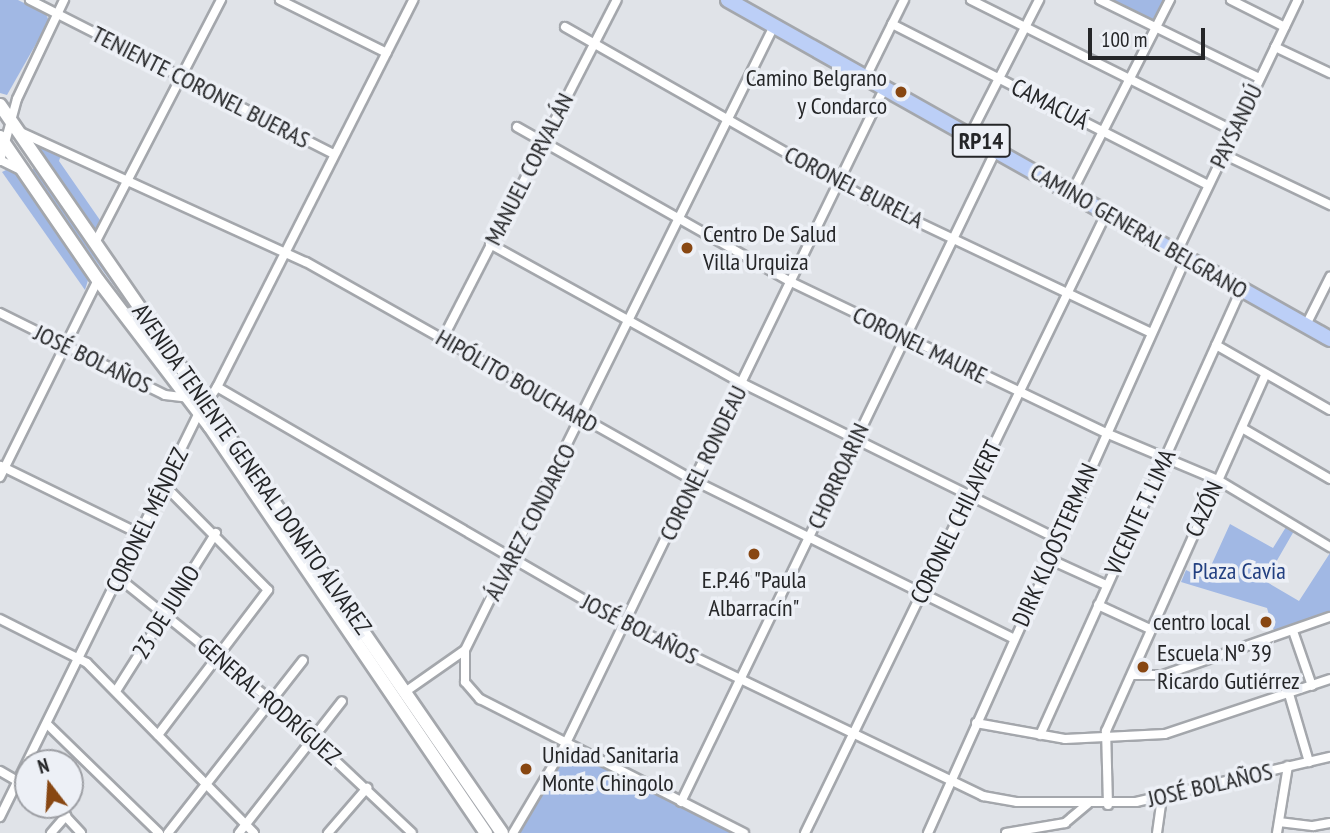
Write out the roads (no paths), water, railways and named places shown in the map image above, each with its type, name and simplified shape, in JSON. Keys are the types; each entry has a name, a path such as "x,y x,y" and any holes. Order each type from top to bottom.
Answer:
{"main road":[{"name":"CAMINO GENERAL BELGRANO","path":"728,0 1330,339"},
{"name":"AVENIDA TENIENTE GENERAL DONATO ÁLVAREZ","path":"0,105 207,399 405,692 494,832"},
{"name":"AVENIDA TENIENTE GENERAL DONATO ÁLVAREZ","path":"2,140 98,280 199,413 494,832"}],"street":[{"name":"TENIENTE CORONEL BUERAS","path":"30,0 334,154"},
{"path":"23,171 0,161 2,140 14,125 64,0"},
{"path":"95,243 131,179 221,0"},
{"path":"280,0 387,53"},
{"name":"CORONEL MÉNDEZ","path":"34,749 199,413 218,387 413,0"},
{"name":"MANUEL CORVALÁN","path":"443,340 617,0"},
{"path":"866,77 904,0"},
{"path":"971,0 1234,131"},
{"path":"970,135 1039,0"},
{"path":"1100,0 1259,79"},
{"path":"1072,192 1170,0"},
{"path":"1231,0 1285,27"},
{"name":"PAYSANDÚ","path":"1181,255 1208,184 1298,0"},
{"name":"CAMACUÁ","path":"892,24 1208,184"},
{"name":"ÁLVAREZ CONDARCO","path":"405,692 465,650 632,321 774,26"},
{"name":"CORONEL BURELA","path":"565,27 840,183 1150,333"},
{"path":"1275,47 1330,72"},
{"name":"CORONEL RONDEAU","path":"513,833 565,745 885,87"},
{"name":"HIPÓLITO BOUCHARD","path":"14,125 286,252 695,481 1013,638"},
{"name":"CORONEL MAURE","path":"517,127 791,282 1105,433 1217,480 1330,547"},
{"name":"CHORROARIN","path":"681,802 738,679 996,150"},
{"path":"1223,155 1330,205"},
{"name":"CORONEL CHILAVERT","path":"805,833 1107,212"},
{"path":"490,244 742,383 1058,539"},
{"name":"DIRK KLOOSTERMAN","path":"928,833 1150,333 1181,255"},
{"path":"1306,325 1330,277"},
{"path":"0,477 2,466 98,280"},
{"name":"VICENTE T. LIMA","path":"1040,735 1241,289"},
{"name":"JOSÉ BOLAÑOS","path":"0,313 165,395 188,398"},
{"path":"1216,345 1330,410"},
{"name":"CAZÓN","path":"1108,805 1104,737 1266,374"},
{"name":"JOSÉ BOLAÑOS","path":"218,387 624,623 950,782 1003,801 1108,805 1162,799 1330,757"},
{"path":"1241,428 1330,479"},
{"path":"2,466 140,534"},
{"path":"158,735 268,592 216,533 165,486"},
{"name":"23 DE JUNIO","path":"116,691 216,533"},
{"path":"1049,559 1106,585"},
{"name":"GENERAL RODRÍGUEZ","path":"119,578 220,655 313,737 409,832"},
{"path":"1098,605 1150,629"},
{"path":"1132,675 1163,674 1330,617"},
{"path":"0,619 79,659 116,691 158,735 206,786 242,830 254,833"},
{"path":"1293,631 1312,686"},
{"path":"465,650 463,672 471,691 565,745 744,833"},
{"path":"168,833 303,660"},
{"path":"976,723 1040,735 1104,737 1182,731 1330,679"},
{"path":"1289,694 1309,762"},
{"path":"242,830 342,701"},
{"path":"47,724 159,833"},
{"path":"1278,833 1288,766"},
{"path":"328,833 367,788"},
{"name":"CORONEL MÉNDEZ","path":"0,817 14,790"},
{"path":"1157,833 1162,799"},
{"path":"1006,833 1065,822 1088,804"},
{"path":"51,833 63,819"},
{"path":"69,819 81,833"},
{"path":"1279,822 1313,826 1330,823"}],"place":[{"name":"Camino Belgrano y Condarco","path":"901,92"},
{"name":"Centro De Salud Villa Urquiza","path":"687,248"},
{"name":"E.P.46 \"Paula Albarracín\"","path":"754,554"},
{"name":"centro local","path":"1266,622"},
{"name":"Escuela Nº 39 Ricardo Gutiérrez","path":"1143,667"},
{"name":"Unidad Sanitaria Monte Chingolo","path":"526,769"}],"park label":[{"name":"Plaza Cavia","path":"1239,571"}]}
